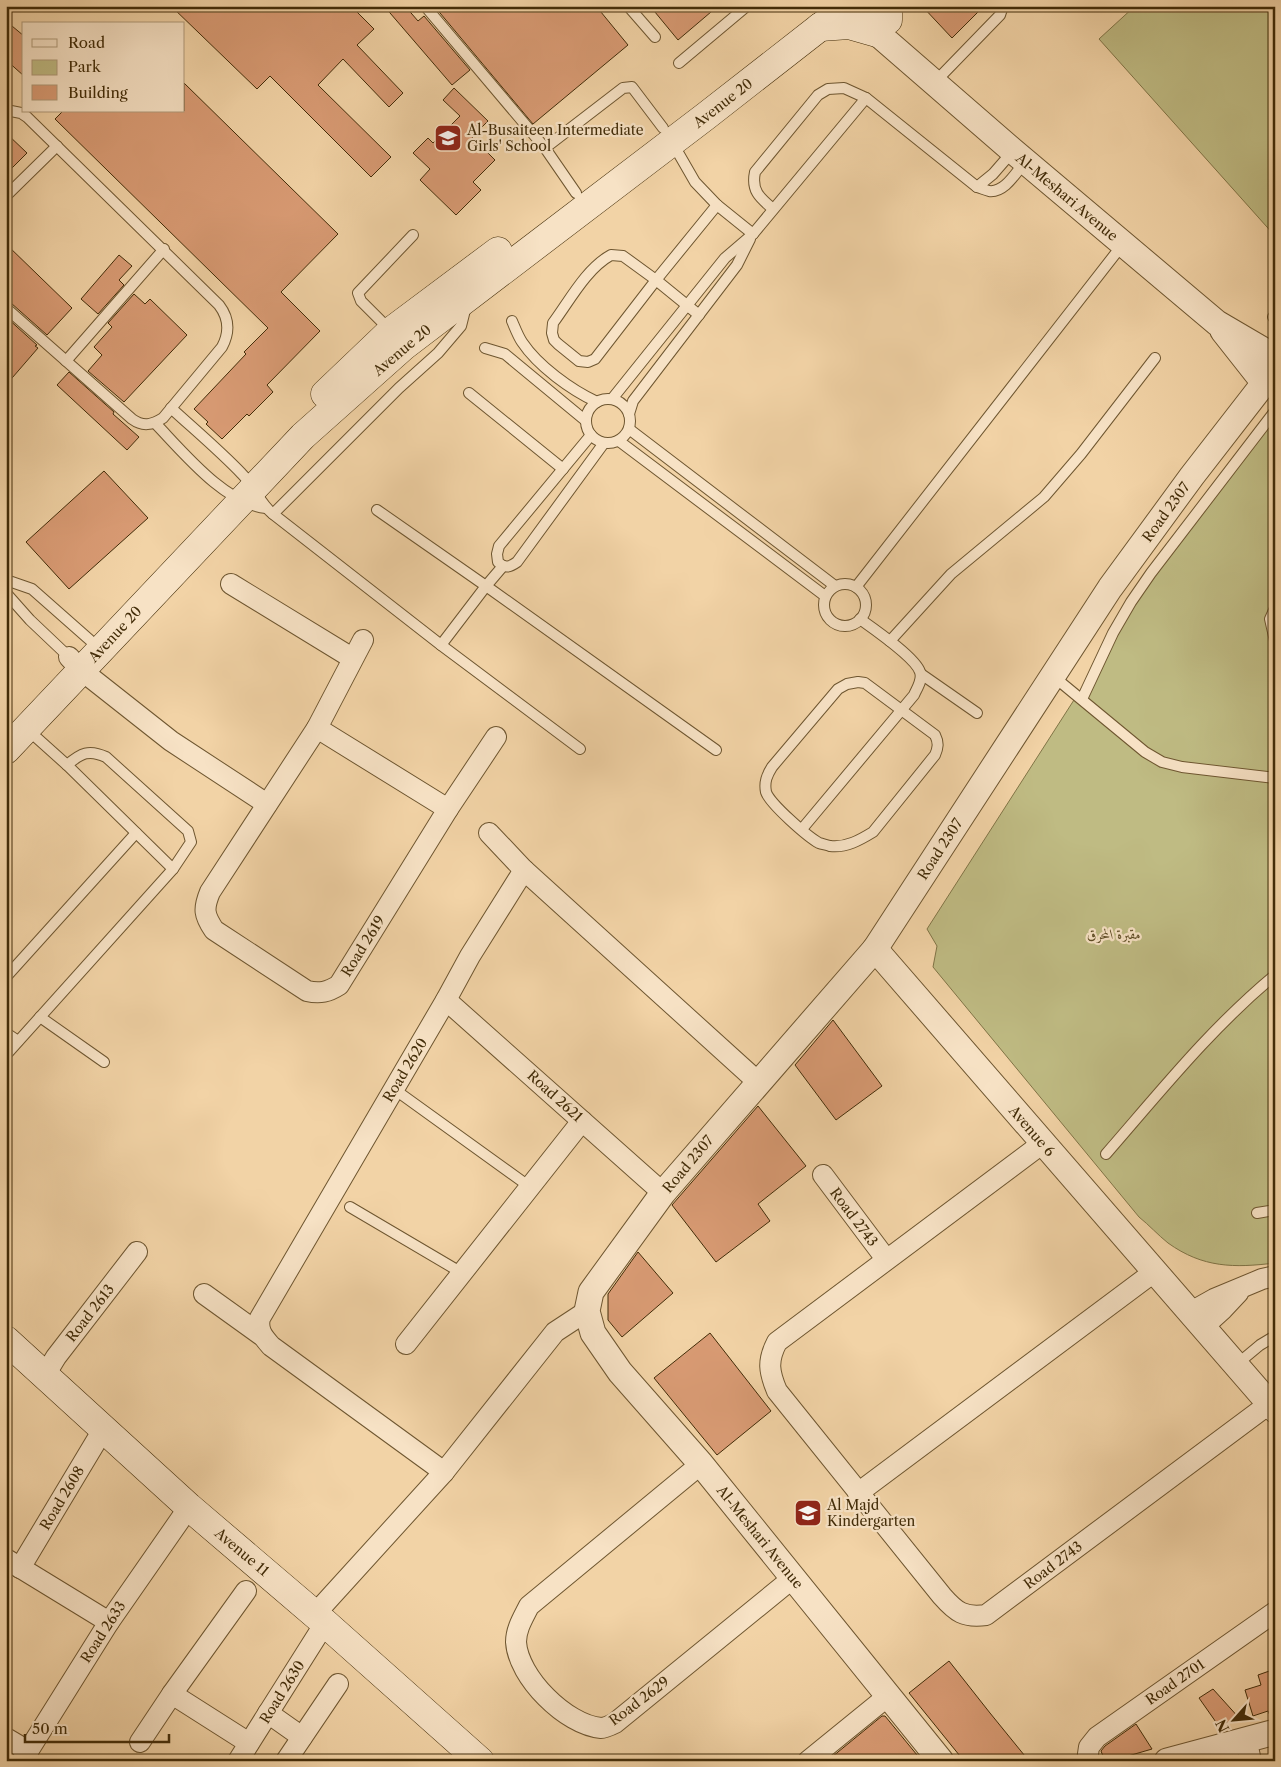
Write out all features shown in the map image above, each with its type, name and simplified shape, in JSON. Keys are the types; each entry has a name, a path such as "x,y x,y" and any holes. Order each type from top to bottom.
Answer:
{"main road":[{"name":"Avenue 20","path":"6,750 15,722 250,497 303,436 404,346 468,298 667,135 818,16 849,6"},
{"path":"818,16 849,25 882,16"},
{"name":"Avenue 20","path":"250,497 345,373 390,331 576,193 667,135"},
{"name":"Avenue 11","path":"6,1340 189,1507 320,1619 478,1760"}],"street":[{"name":"Al-Meshari Avenue","path":"856,6 882,16 899,34 927,75 1019,157 1124,243 1217,323 1269,376"},
{"name":"Al-Meshari Avenue","path":"1217,323 1275,357"},
{"name":"Road 2307","path":"587,1311 591,1292 600,1278 663,1193 875,948 1110,588 1192,476 1269,376"},
{"path":"231,584 352,658"},
{"name":"Road 2619","path":"363,640 316,728 210,892 205,904 206,918 214,930 307,991 318,993 330,991 339,985 448,809 496,737"},
{"path":"84,654 171,741 267,804"},
{"path":"316,728 448,809"},
{"path":"489,833 524,870 758,1082"},
{"name":"Road 2620","path":"262,1335 258,1324 260,1318 286,1271 470,956 524,870"},
{"name":"Avenue 6","path":"875,948 1272,1407"},
{"name":"Road 2621","path":"446,1000 663,1193"},
{"path":"406,1344 582,1121"},
{"name":"Road 2743","path":"1042,1143 776,1342 770,1354 770,1367 777,1392 952,1608 963,1614 975,1617 986,1615 1272,1407"},
{"name":"Road 2743","path":"823,1174 886,1259"},
{"name":"Road 2613","path":"45,1375 56,1357 136,1252"},
{"path":"858,1492 1154,1272"},
{"path":"1196,1320 1214,1299 1262,1279 1275,1276"},
{"path":"204,1294 262,1335 271,1346 444,1472"},
{"name":"Al-Meshari Avenue","path":"587,1311 593,1333 620,1372 701,1464 941,1761"},
{"name":"Road 2630","path":"238,1761 268,1713 320,1619 444,1472 555,1332 587,1311"},
{"name":"Road 2608","path":"104,1428 13,1564 109,1622"},
{"name":"Road 2629","path":"701,1464 529,1606 517,1629 516,1643 521,1660 540,1692 562,1712 591,1726 602,1728 615,1723 793,1578"},
{"name":"Road 2633","path":"25,1756 109,1622 189,1507"},
{"path":"140,1742 246,1591"},
{"name":"Road 2701","path":"1087,1761 1089,1747 1097,1737 1275,1612"},
{"path":"286,1761 338,1684"},
{"path":"172,1694 249,1743"},
{"path":"808,1761 888,1696"},
{"path":"268,1713 302,1737"},
{"path":"1167,1761 1246,1750 1275,1732"},
{"path":"6,1738 25,1756"}],"lane":[{"path":"425,6 545,148 576,193"},
{"path":"628,6 655,38"},
{"path":"679,63 747,6"},
{"path":"927,75 1000,15 1003,6"},
{"path":"545,148 622,88 626,86 632,87 667,135 695,182 717,204 753,234"},
{"path":"773,209 756,191 753,182 755,172 818,94 828,89 844,88 866,98 977,187 989,191 996,190 1006,184 1019,157"},
{"path":"612,399 725,258 753,234 866,98"},
{"path":"6,110 21,113 27,117 164,249 219,305 224,311 228,325 226,340 222,347 163,418 150,425 142,424 132,419 6,308"},
{"path":"6,196 57,146"},
{"path":"977,187 1019,157"},
{"path":"699,315 656,280 623,256 611,256 602,260 592,270 553,323 552,333 554,340 579,361 588,362 596,359 656,280 717,204"},
{"path":"390,331 361,301 358,293 413,234"},
{"path":"629,414 633,402 737,265 753,234"},
{"path":"856,587 1124,243"},
{"path":"66,361 164,249"},
{"path":"512,321 521,341 544,366 582,395 597,402"},
{"path":"485,348 505,354 586,421"},
{"path":"890,641 951,574 1044,497 1080,454 1154,358"},
{"path":"468,393 563,469"},
{"path":"604,399 612,399 625,407 629,414 629,429 625,436 619,440 612,443 604,443 591,435 587,428 587,413 591,406 597,402 604,399"},
{"path":"171,408 250,497"},
{"path":"1082,699 1113,633 1131,602 1275,411"},
{"path":"155,423 441,645 580,749"},
{"path":"629,429 835,586"},
{"path":"591,435 499,546 498,562 503,566 510,567 517,562 604,443"},
{"path":"619,440 825,596"},
{"path":"377,510 716,750"},
{"path":"441,645 503,566"},
{"path":"6,580 32,589 84,654"},
{"path":"842,584 856,587 865,598 864,613 855,624 847,626 833,623 824,611 825,596 835,586 842,584"},
{"path":"6,593 30,620 84,654"},
{"path":"1275,608 1270,619 1275,641"},
{"path":"860,619 890,641 916,665 921,674 977,713"},
{"path":"802,829 917,690 921,674"},
{"path":"1053,676 1145,752 1162,762 1182,767 1275,778"},
{"path":"865,683 901,710 935,735 938,741 938,749 873,832 860,840 846,845 831,846 818,842 773,805 766,792 765,778 772,767 838,689 847,684 865,683"},
{"path":"15,722 67,765 173,870"},
{"path":"6,1055 173,870 190,844 188,831 106,757 96,752 86,753 78,756 67,765"},
{"path":"6,977 136,833"},
{"path":"1106,1154 1226,1018 1275,975"},
{"path":"40,1017 104,1062"},
{"path":"6,1033 18,1041"},
{"path":"394,1089 530,1187"},
{"path":"350,1207 462,1272"},
{"path":"1257,1214 1275,1210"},
{"path":"1235,1366 1254,1349 1275,1336"}],"green space":[{"path":"1135,6 1275,6 1275,236 1099,39"},
{"name":"مقبرة المحرق","path":"1275,415 1275,1263 1246,1266 1206,1262 1194,1257 1168,1243 1139,1217 933,967 937,946 927,929 1167,555"}],"building":[{"path":"171,6 351,6 374,29 357,45 403,93 389,107 343,59 318,85 391,157 371,177 270,76 257,89"},
{"path":"384,6 405,6 418,21 424,16 470,70 452,85"},
{"path":"436,6 596,6 628,45 533,124"},
{"path":"650,6 718,6 678,40"},
{"path":"922,6 984,6 952,38"},
{"path":"6,21 22,34 22,74 6,60"},
{"path":"185,84 338,234 281,292 320,331 267,385 273,392 222,439 194,409 246,354 244,352 268,328 55,119 62,112 185,112"},
{"path":"454,88 488,121 472,137 495,160 473,182 481,190 456,215 420,180 430,169 413,153 428,138 433,143 460,116 443,100"},
{"path":"6,133 27,153 6,174"},
{"path":"6,244 72,308 47,335 11,303 6,301"},
{"path":"119,255 132,266 119,280 124,285 98,314 81,299"},
{"path":"134,294 145,304 150,299 187,335 124,402 88,371 102,355 94,347 112,327 108,323"},
{"path":"6,317 38,348 6,385"},
{"path":"69,372 139,437 127,450 57,385"},
{"path":"104,471 148,518 69,589 26,542"},
{"path":"833,1020 882,1086 836,1120 795,1065"},
{"path":"758,1106 806,1166 758,1204 770,1221 716,1262 672,1205"},
{"path":"638,1252 673,1293 622,1337 608,1320 608,1294"},
{"path":"710,1333 771,1411 717,1455 654,1378"},
{"path":"949,1661 1029,1761 964,1761 909,1693"},
{"path":"1275,1669 1275,1718 1271,1718 1268,1711 1253,1716 1245,1690 1261,1685 1258,1675"},
{"path":"1213,1689 1240,1719 1218,1725 1199,1698"},
{"path":"882,1716 885,1716 922,1761 827,1761"},
{"path":"1136,1724 1152,1749 1105,1761 1101,1751 1105,1746"}],"place":[{"name":"Al-Busaiteen Intermediate Girls' School","path":"448,138"},
{"name":"Al Majd Kindergarten","path":"808,1513"}]}
